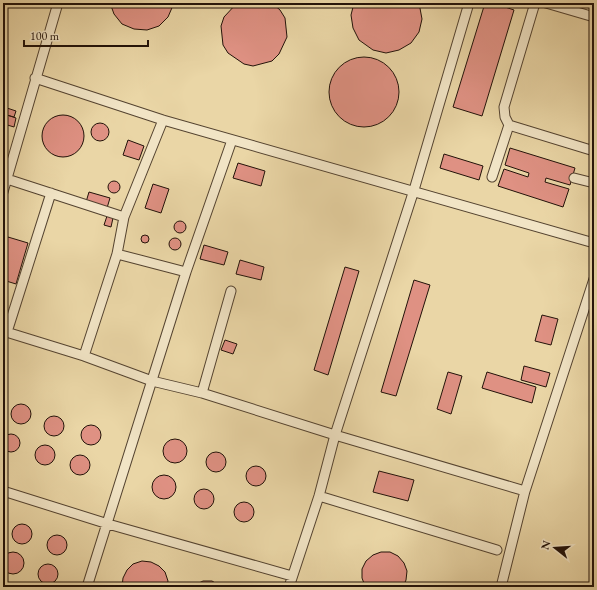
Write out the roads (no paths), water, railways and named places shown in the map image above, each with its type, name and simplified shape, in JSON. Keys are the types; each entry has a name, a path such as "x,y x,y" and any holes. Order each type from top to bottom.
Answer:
{"lane":[{"path":"3,192 58,3"},
{"path":"289,587 318,496 335,435 414,190 469,3"},
{"path":"535,3 504,107 505,117 510,125 594,151"},
{"path":"546,3 594,17"},
{"path":"35,78 163,120 414,190 594,244"},
{"path":"84,356 117,254 124,218 163,120"},
{"path":"492,177 510,125"},
{"path":"87,587 186,272 232,140"},
{"path":"7,178 124,218"},
{"path":"574,178 594,183"},
{"path":"51,193 5,332 84,356 152,381 202,393 335,435 525,491"},
{"path":"117,254 186,272"},
{"path":"501,587 525,491 594,279"},
{"path":"202,393 231,291"},
{"path":"3,491 108,524 292,576"},
{"path":"318,496 497,550"}]}
